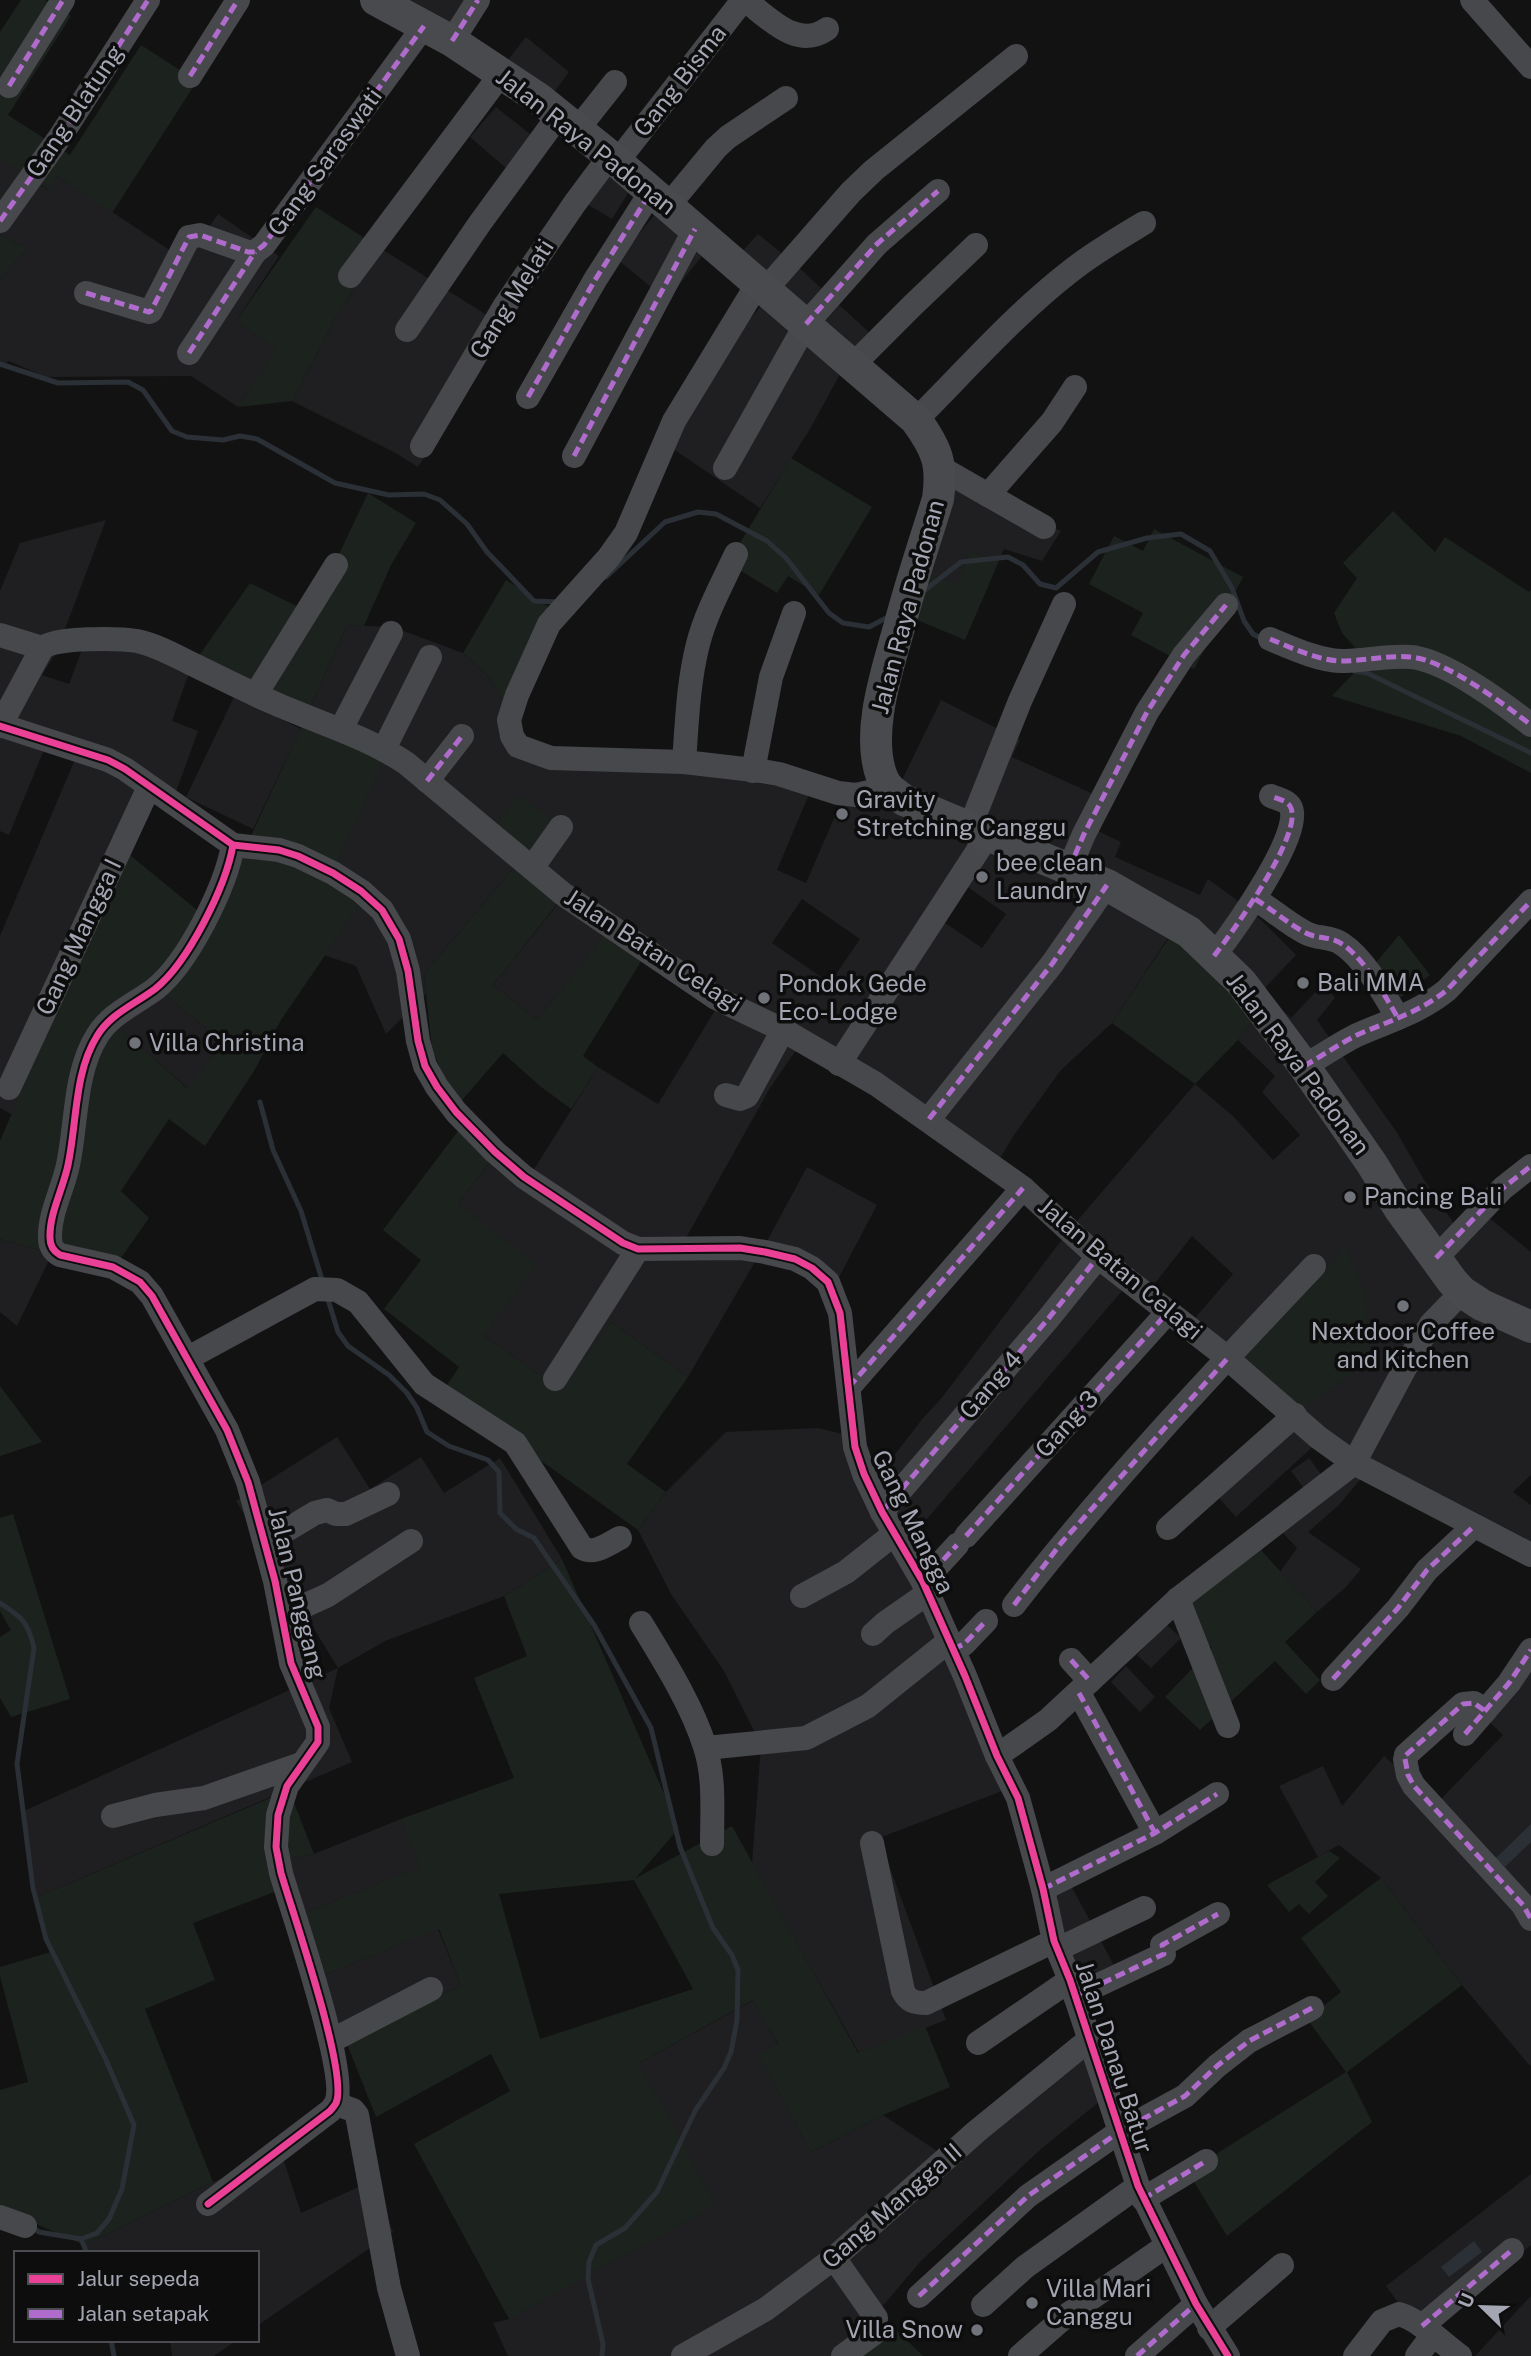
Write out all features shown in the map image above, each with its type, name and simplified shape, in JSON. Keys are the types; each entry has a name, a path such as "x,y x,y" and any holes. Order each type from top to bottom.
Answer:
{"main road":[{"name":"Jalan Raya Padonan","path":"386,2 501,74 613,159 854,364 916,420 936,450 941,468 938,499 908,594 890,660 878,719 877,757 887,788 904,800 1107,885 1189,932 1241,982 1304,1066 1399,1208 1462,1292 1482,1305 1531,1327"}],"street":[{"path":"9,86 63,0"},
{"name":"Gang Blatung","path":"0,220 60,137 148,0"},
{"path":"190,76 237,0"},
{"path":"452,41 478,0"},
{"path":"744,0 788,32 798,36 817,36 827,29"},
{"name":"Gang Bisma","path":"613,159 744,0"},
{"path":"1472,0 1531,67"},
{"name":"Gang Saraswati","path":"86,293 149,312 189,237 200,235 248,252 255,252 264,246 424,26"},
{"path":"887,788 856,795 838,793 779,774 684,762 551,758 519,746 512,736 509,720 526,672 549,624 610,557 626,533 674,421 762,286 874,170 1016,56"},
{"path":"350,276 501,74"},
{"path":"407,330 480,223 568,123 615,82"},
{"path":"528,397 588,292 660,199 728,137 786,99"},
{"name":"Gang Melati","path":"422,446 504,307 546,244 613,159"},
{"path":"725,468 806,324 877,244 938,191"},
{"path":"916,420 1017,318 1071,271 1108,244 1144,223"},
{"path":"575,456 695,229"},
{"path":"854,364 976,245"},
{"path":"189,353 255,252"},
{"path":"988,495 1052,422 1076,387"},
{"path":"941,468 1044,527"},
{"path":"684,762 690,684 698,643 736,554"},
{"path":"256,694 336,565"},
{"path":"839,1064 979,831 1020,701 1065,604"},
{"path":"1069,869 1084,834 1147,712 1184,655 1226,605"},
{"path":"753,771 771,677 794,613"},
{"path":"341,729 391,634"},
{"path":"0,635 42,648 0,725"},
{"name":"Jalan Batan Celagi","path":"42,648 46,645 93,639 139,642 163,650 256,694 384,749 427,781 563,894 716,998 783,1030 876,1084 1023,1188 1098,1257 1227,1359 1319,1438 1354,1463 1531,1555"},
{"path":"1270,639 1308,654 1339,661 1412,657 1431,663 1506,706 1531,726"},
{"path":"384,749 430,657"},
{"name":"Gang Mangga","path":"0,725 108,760 233,845 279,850 298,856 352,885 382,910 399,939 408,971 418,1041 425,1066 437,1087 456,1112 524,1177 607,1235 638,1249 740,1248 795,1259 812,1268 828,1282 840,1313 855,1447 864,1474 888,1523 926,1588 997,1756"},
{"path":"427,781 462,736"},
{"name":"Gang Mangga I","path":"9,1088 149,787"},
{"path":"1214,956 1255,899 1282,848 1292,820 1289,804 1271,796"},
{"path":"531,868 561,827"},
{"name":"Jalan Panggang","path":"233,845 223,879 187,950 170,974 156,988 110,1020 94,1039 81,1082 68,1165 49,1235 53,1250 60,1255 113,1266 140,1282 152,1296 227,1430 248,1482 265,1543 291,1662 318,1727 318,1742 287,1786 278,1815 276,1847 281,1873 331,2041 338,2094 336,2104"},
{"path":"929,1119 1052,964 1107,885"},
{"path":"1255,899 1307,933 1330,937 1344,944 1359,960 1398,1018"},
{"path":"1304,1066 1355,1036 1432,1003 1531,901"},
{"path":"726,1095 740,1099 747,1096 783,1030"},
{"path":"1436,1258 1503,1188 1531,1166"},
{"path":"849,1387 1023,1188"},
{"path":"555,1379 638,1249"},
{"name":"Gang 4","path":"802,1596 846,1573 1098,1257"},
{"path":"1014,1605 1062,1542 1314,1266"},
{"path":"188,1358 315,1289 337,1290 358,1302 424,1384 516,1443 582,1548 593,1551 620,1538"},
{"path":"997,1756 1048,1720 1178,1599 1354,1463 1430,1324 1462,1292"},
{"name":"Gang 3","path":"873,1634 926,1588 961,1540 1168,1312"},
{"path":"1168,1528 1295,1415"},
{"path":"265,1543 315,1513 327,1510 346,1514 388,1494"},
{"path":"1334,1679 1398,1608 1427,1570 1473,1527"},
{"path":"282,1616 327,1595 411,1541"},
{"path":"1178,1599 1228,1726"},
{"path":"706,1748 806,1738 869,1706 951,1645 964,1644 986,1621"},
{"path":"641,1623 673,1675 706,1748 712,1791 712,1844"},
{"path":"1465,1734 1508,1683 1531,1650"},
{"path":"1071,1660 1155,1833"},
{"path":"1485,1711 1474,1703 1463,1704 1405,1757 1408,1775 1523,1905 1531,1919"},
{"name":"Jalan Danau Batur","path":"997,1756 1017,1798 1056,1945 1140,2193 1196,2304 1228,2356"},
{"path":"113,1816 155,1805 204,1798 301,1764"},
{"path":"1043,1889 1155,1833 1217,1794"},
{"path":"872,1843 904,1991 912,2002 926,2003 1144,1908"},
{"path":"978,2043 1072,1988 1164,1954 1162,1945 1218,1914"},
{"path":"331,2041 431,1989"},
{"path":"919,2296 1028,2196 1119,2132 1185,2096 1249,2041 1312,2008"},
{"name":"Gang Mangga II","path":"683,2356 766,2309 834,2258 977,2131 1090,2039"},
{"path":"208,2204 330,2112 336,2104 353,2110 357,2115 389,2288 408,2356"},
{"path":"983,2305 1025,2266 1140,2193 1206,2161"},
{"path":"0,2217 25,2226"},
{"path":"1020,2356 1067,2315 1166,2246"},
{"path":"1418,2356 1420,2326 1512,2250"},
{"path":"834,2258 876,2318 873,2334 843,2356"},
{"path":"1209,2328 1282,2265"},
{"path":"1137,2356 1196,2304"},
{"path":"1355,2356 1382,2321 1399,2314 1460,2356"}],"shaded area":[{"path":"21,0 45,0 71,16 8,115 70,155 141,45 197,81 112,213 58,176 49,190 3,159 0,162 0,32"},
{"path":"390,0 481,0 446,51"},
{"path":"526,37 569,72 541,110 492,80"},
{"path":"496,107 535,138 507,169 470,137"},
{"path":"3,158 48,190 58,176 186,261 218,214 279,256 236,321 277,349 238,407 191,376 46,377 9,361 0,368 0,278 28,249 0,235 0,162"},
{"path":"611,172 630,190 612,219 587,204"},
{"path":"316,207 380,248 334,321 292,401 238,407 276,349 236,321"},
{"path":"656,213 706,251 667,300 618,260"},
{"path":"758,234 872,335 845,365 810,429 760,508 663,442 727,346 767,299 726,269"},
{"path":"0,235 28,249 0,278"},
{"path":"380,248 506,327 418,467 394,452 292,401 334,321"},
{"path":"791,458 872,507 819,595 788,576 777,593 728,563"},
{"path":"953,483 1061,531 1042,561 1004,549 999,561 969,551 958,585 917,571"},
{"path":"368,493 416,523 391,565 364,626 347,625 309,710 390,748 332,872 369,891 281,1020 254,1071 205,1146 169,1119 121,1191 149,1218 116,1265 52,1254 0,1239 0,1141 125,851 208,919 243,853 309,711 191,667 250,583 311,613","holes":["155,986 224,1043 187,1088 120,1029"]},
{"path":"1393,511 1435,552 1445,537 1529,592 1531,590 1531,773 1461,736 1332,696 1366,660 1342,633 1334,613 1357,578 1343,563"},
{"path":"106,520 56,653 42,675 69,684 89,631 191,667 172,721 198,731 173,800 155,780 13,1115 0,1108 0,936 79,750 48,740 9,835 0,831 0,591 20,543"},
{"path":"1154,529 1243,577 1194,669 1131,635 1143,613 1089,584 1114,536 1143,551"},
{"path":"969,551 999,561 965,640 910,617 917,571 958,584"},
{"path":"506,580 563,616 513,717 489,677 463,653"},
{"path":"347,625 393,627 463,653 489,677 513,717 525,744 754,760 810,792 777,870 806,883 848,786 867,788 887,742 898,788 941,700 1020,740 1012,757 1100,797 1088,826 1121,842 1115,857 1200,895 1208,879 1253,912 1296,955 1262,991 1291,1018 1324,983 1335,998 1317,1020 1396,1131 1423,1178 1461,1234 1482,1212 1531,1252 1531,1475 1513,1492 1531,1505 1531,1555 1372,1472 1360,1480 1339,1505 1308,1532 1361,1569 1345,1588 1317,1612 1280,1572 1297,1548 1280,1530 1311,1498 1291,1471 1309,1458 1326,1481 1343,1463 1319,1441 1236,1517 1210,1488 1293,1416 1346,1248 1233,1363 1189,1325 1233,1274 1192,1236 1149,1291 1133,1278 909,1540 1018,1785 879,1838 946,2020 859,2053 752,1864 761,1745 724,1671 671,1594 638,1530 666,1492 726,1432 818,1428 863,1439 879,1475 940,1400 1070,1229 1195,1084 1234,1117 1273,1160 1300,1135 1262,1092 1275,1076 1238,1040 1260,1011 1172,932 1112,1023 1061,1070 998,1162 801,1043 770,1088 677,1254 767,1241 688,1377 611,1322 562,1391 483,1335 458,1204 503,1145 533,1171 598,1067 658,1104 722,999 613,926 537,1020 493,985 565,895 517,864 424,974 426,994 386,1034 356,966 324,955 369,891 332,872 309,710","holes":["955,878 1006,914 982,948 935,916","802,899 860,939 830,983 772,943"]},
{"path":"234,697 301,729 253,829 186,797"},
{"path":"517,795 572,832 541,878 565,894 493,985 537,1020 612,926 648,950 583,1056 598,1067 571,1109 503,1053 456,1107 432,1049 424,974 517,864 494,828"},
{"path":"1173,932 1260,1011 1238,1040 1195,1084 1112,1023"},
{"path":"1399,935 1430,975 1392,1004 1365,976"},
{"path":"155,986 224,1043 188,1088 119,1029"},
{"path":"468,1118 503,1145 458,1204 537,1265 483,1335 561,1390 611,1322 688,1377 627,1464 666,1492 638,1530 443,1391 459,1367 384,1309 421,1260 383,1230"},
{"path":"807,1167 877,1205 838,1279 767,1241"},
{"path":"0,1239 52,1254 17,1326 0,1312"},
{"path":"1346,1247 1365,1293 1371,1360 1293,1416 1233,1363"},
{"path":"0,1386 42,1442 0,1456"},
{"path":"337,1437 370,1489 421,1457 444,1493 500,1458 562,1559 504,1596 385,1641 338,1668 236,1501"},
{"path":"13,1514 70,1699 11,1717 0,1698 0,1637 11,1630 0,1611 0,1518"},
{"path":"1261,1550 1317,1612 1285,1642 1320,1680 1306,1694 1275,1661 1200,1730 1165,1697 1212,1648 1176,1614"},
{"path":"562,1559 679,1828 636,1878 732,1826 858,2053 925,2026 950,2087 883,2115 811,2152 758,2055 778,2044 753,2000 639,2063 716,2205 509,2319 414,2144 510,2091 491,2054 376,2117 343,2034 461,1986 439,1929 321,1976 295,1917 420,1867 401,1819 514,1778 474,1678 527,1656 504,1596","holes":["634,1880 693,1989 540,2039 499,1894"]},
{"path":"1166,1624 1181,1638 1151,1668 1137,1655"},
{"path":"1531,1648 1530,2066 1462,1985 1381,1878 1339,1845 1318,1857 1279,1786 1323,1766 1342,1806 1384,1756 1437,1803 1503,1735 1474,1707"},
{"path":"1126,1666 1155,1697 1140,1712 1111,1682"},
{"path":"338,1668 329,1708 352,1762 37,1897 24,1811"},
{"path":"289,1790 314,1854 286,1859 290,1886 193,1923 215,1980 145,2009 213,2182 84,2245 0,2208 0,2090 28,2082 0,1976 0,1967 51,1952 37,1897"},
{"path":"401,1819 421,1867 295,1917 286,1859 314,1854"},
{"path":"1531,1824 1531,1842 1505,1867 1496,1858"},
{"path":"1329,1851 1340,1858 1315,1882 1328,1896 1309,1914 1299,1904 1289,1912 1267,1885"},
{"path":"1381,1878 1462,1985 1347,2072 1372,2122 1227,2236 1188,2172 1346,2072 1307,2019 1341,1992 1301,1938"},
{"path":"1069,1882 1116,1969 1074,1996 1060,1948 1057,1889"},
{"path":"438,1929 461,1986 343,2034 321,1976"},
{"path":"754,2000 778,2045 759,2056 811,2152 883,2115 946,2157 1085,2035 1105,2097 1041,2149 921,2261 840,2356 508,2356 493,2323 509,2319 639,2063"},
{"path":"282,2155 301,2213 374,2180 393,2232 259,2325 259,2251 90,2251 84,2245 213,2182"},
{"path":"1531,2174 1531,2245 1427,2335 1415,2325 1386,2286"},
{"path":"1474,2241 1482,2252 1449,2277 1441,2267"},
{"path":"1531,2296 1531,2356 1475,2356"},
{"path":"878,2312 923,2356 840,2356"},
{"path":"170,2342 234,2342 214,2356 172,2356"}],"waterway":[{"path":"0,364 58,383 128,382 143,390 172,431 187,437 223,440 240,436 257,439 335,483 389,495 424,494 440,500 467,524 487,552 534,601 559,602"},
{"path":"606,577 665,522 698,512 716,514 767,541 786,558 829,613 843,623 869,627 890,616"},
{"path":"920,594 961,562 1008,557 1023,565 1040,584 1056,588 1098,552 1147,538 1181,534 1210,551 1232,588 1244,621 1253,634 1264,640"},
{"path":"1354,671 1367,673 1531,753"},
{"path":"260,1102 273,1150 301,1211 323,1283"},
{"path":"327,1296 338,1332 348,1346 389,1375 407,1393 427,1432 449,1446 488,1460 499,1472 500,1513 516,1529 534,1538 594,1625 651,1728 680,1847 713,1928 732,1955 738,1970 737,2020 731,2052 724,2068 695,2111 657,2192 625,2228 596,2245 589,2262 588,2279 603,2344 602,2356"},
{"path":"0,1603 23,1621 34,1648 17,1764 33,1888 46,1939 106,2060 134,2125 122,2189 109,2219 97,2233 81,2239"},
{"path":"32,2227 39,2232 81,2239 86,2251"},
{"path":"111,2342 114,2356"}],"marked path":[{"path":"9,86 63,0"},
{"path":"0,221 60,137 148,0"},
{"path":"190,76 238,0"},
{"path":"452,41 478,0"},
{"path":"86,293 149,312 189,237 200,235 248,252 255,252 264,245 424,26"},
{"path":"806,324 877,244 938,191"},
{"path":"528,397 595,280 651,192"},
{"path":"574,456 695,229"},
{"path":"189,353 255,252"},
{"path":"1069,869 1084,834 1147,712 1184,655 1226,605"},
{"path":"1270,639 1332,660 1385,657 1425,660 1474,684 1531,725"},
{"path":"427,781 462,736"},
{"path":"1214,956 1264,882 1287,837 1292,819 1290,806 1271,796"},
{"path":"929,1119 1052,964 1107,885"},
{"path":"1255,899 1306,933 1338,941 1350,950 1373,978 1398,1018"},
{"path":"1304,1066 1357,1035 1404,1016 1437,998 1531,901"},
{"path":"1436,1258 1503,1188 1531,1166"},
{"path":"849,1387 1023,1188"},
{"path":"882,1512 1098,1257"},
{"path":"966,1536 1168,1312"},
{"path":"1014,1605 1062,1542 1227,1359"},
{"path":"1333,1679 1398,1608 1427,1570 1473,1527"},
{"path":"923,1582 957,1545"},
{"path":"953,1649 964,1644 986,1621"},
{"path":"1465,1734 1509,1683 1531,1650"},
{"path":"1071,1660 1090,1681"},
{"path":"1079,1693 1155,1833"},
{"path":"1406,1755 1463,1704 1474,1703 1485,1711"},
{"path":"1405,1759 1408,1775 1414,1786 1523,1905 1531,1919"},
{"path":"1043,1889 1155,1833 1217,1794"},
{"path":"1075,1996 1164,1954 1162,1945 1218,1914"},
{"path":"919,2296 1028,2196 1119,2132 1185,2096 1249,2041 1312,2008"},
{"path":"1143,2199 1206,2161"},
{"path":"1422,2326 1512,2250"},
{"path":"1137,2356 1196,2304"}],"cycle path":[{"path":"0,726 108,760 125,769 233,845 279,850 298,856 333,873 361,891 382,910 399,939 408,971 418,1041 425,1066 456,1112 524,1177 623,1243 638,1249 740,1248 765,1252 795,1259 812,1268 828,1282 840,1313 855,1447 864,1474 882,1512 923,1582 997,1756 1018,1798 1054,1941 1070,1980 1138,2186 1196,2304 1228,2356"},
{"path":"208,2204 330,2111 336,2103 338,2086 327,2028 281,1873 276,1847 278,1815 287,1786 318,1742 318,1727 291,1663 275,1581 248,1482 227,1430 152,1296 140,1282 113,1267 60,1255 52,1248 50,1229 68,1165 80,1082 90,1050 109,1021 155,989 180,961 214,902 233,845"}],"place":[{"name":"Gravity Stretching Canggu","path":"842,814"},
{"name":"bee clean Laundry","path":"982,877"},
{"name":"Bali MMA","path":"1303,983"},
{"name":"Pondok Gede Eco-Lodge","path":"764,998"},
{"name":"Villa Christina","path":"135,1043"},
{"name":"Pancing Bali","path":"1350,1197"},
{"name":"Nextdoor Coffee and Kitchen","path":"1403,1306"},
{"name":"Villa Mari Canggu","path":"1032,2303"},
{"name":"Villa Snow","path":"977,2330"}]}
